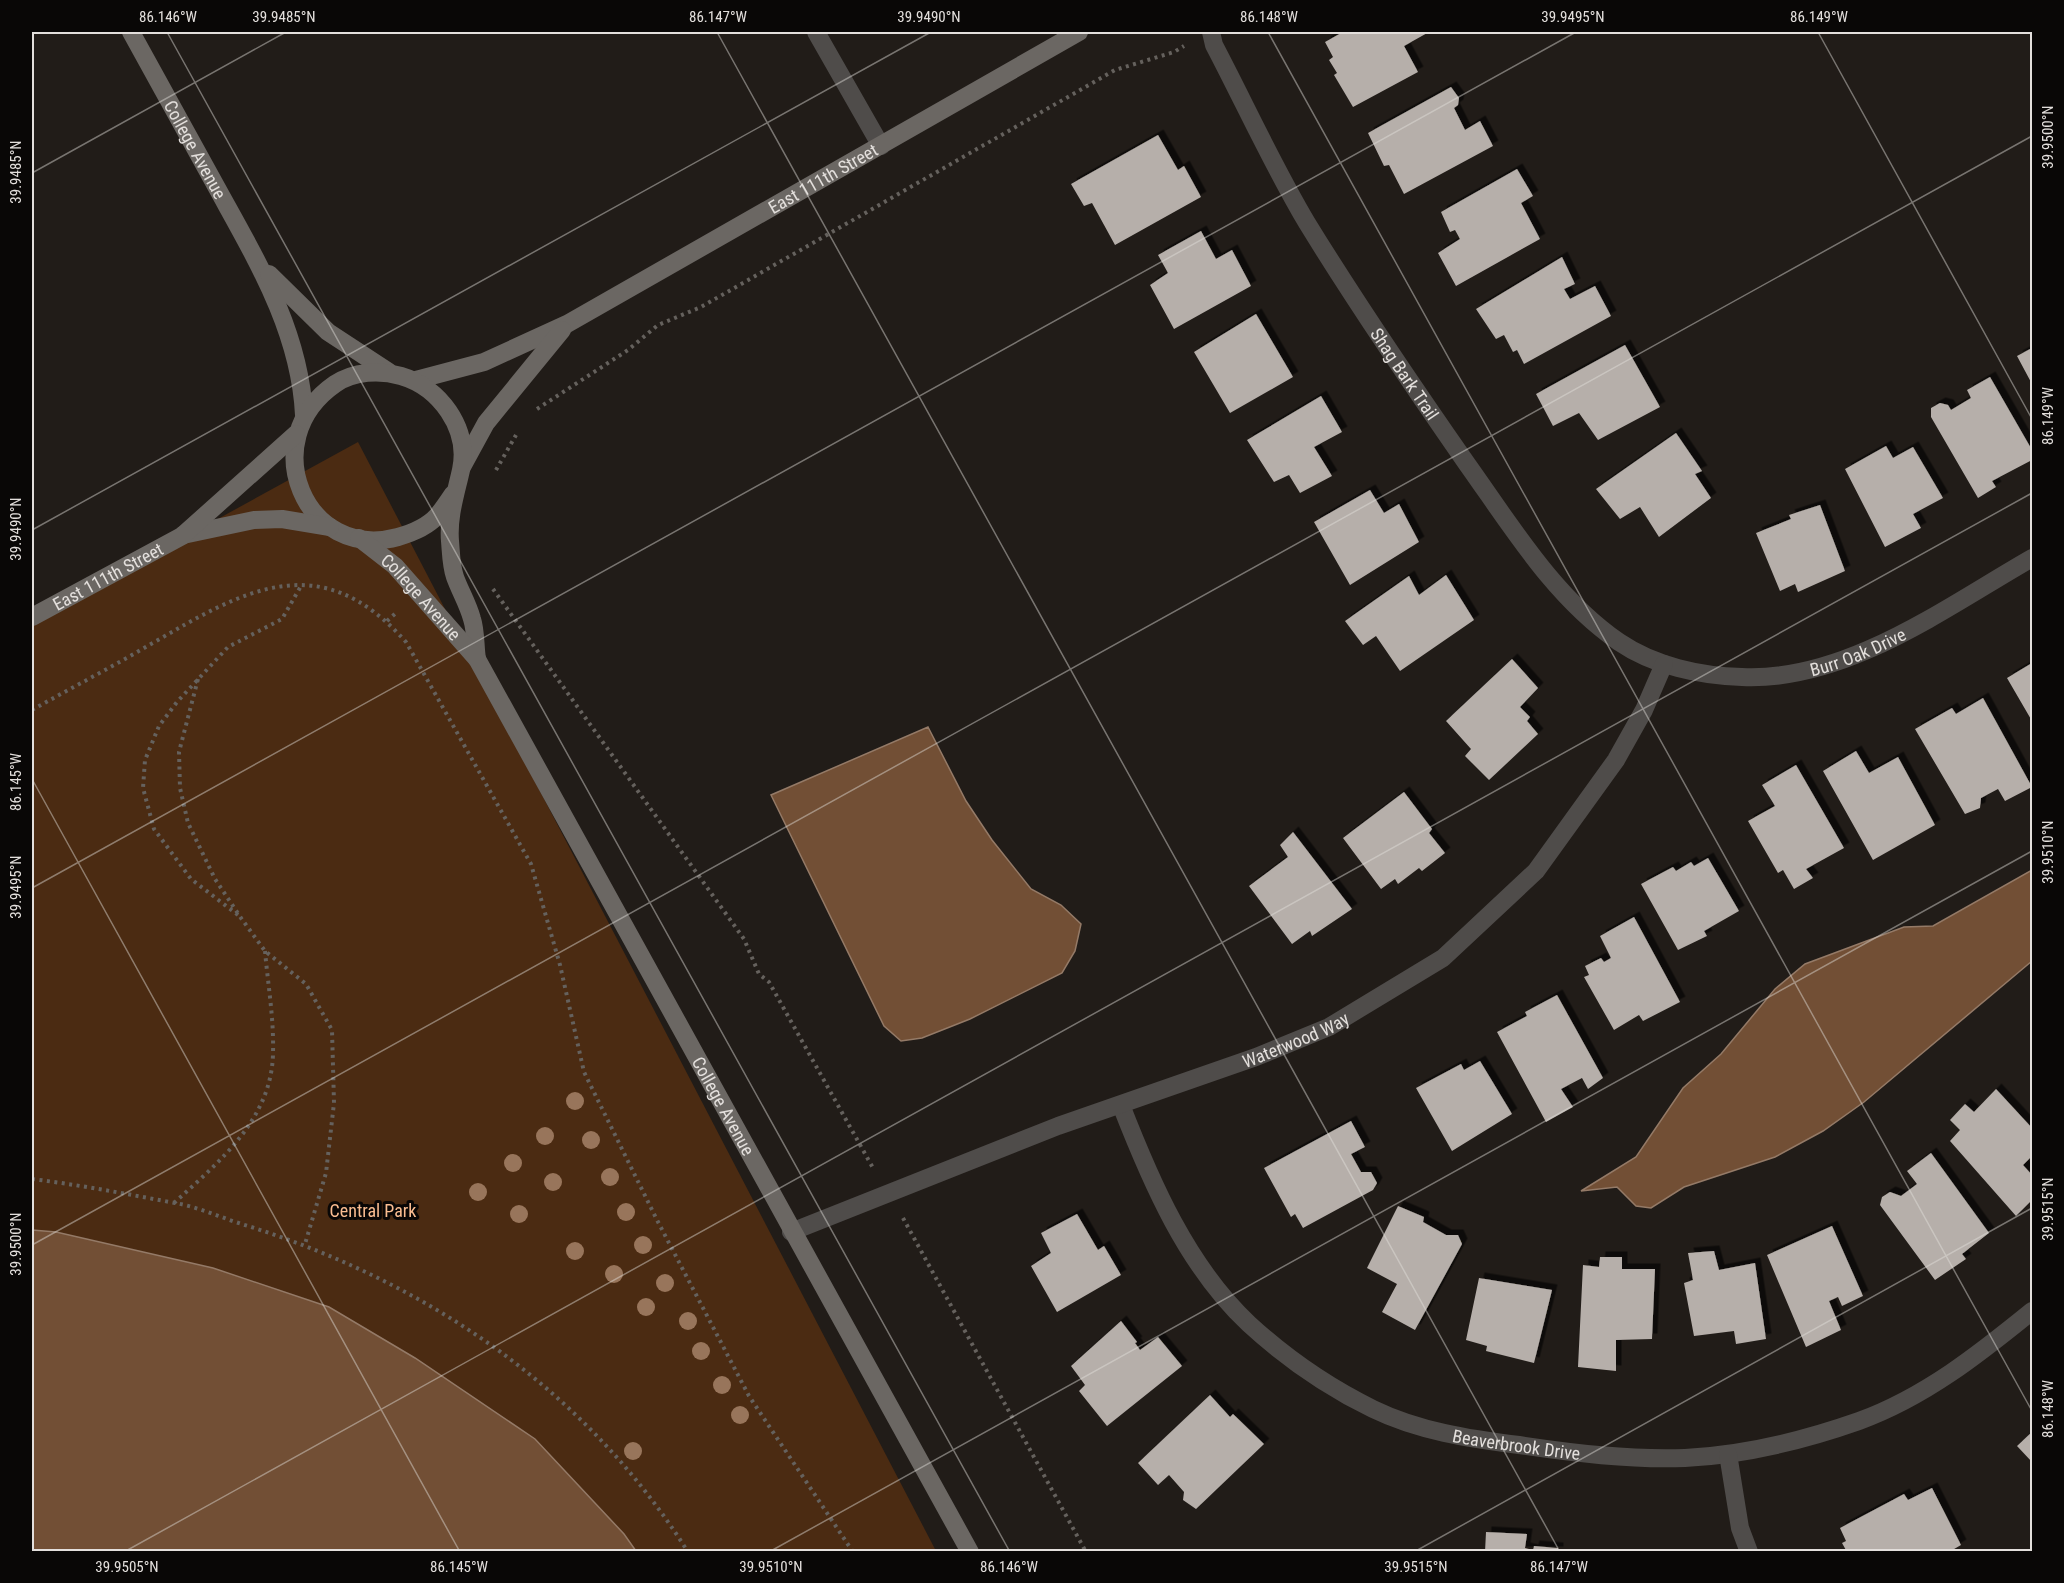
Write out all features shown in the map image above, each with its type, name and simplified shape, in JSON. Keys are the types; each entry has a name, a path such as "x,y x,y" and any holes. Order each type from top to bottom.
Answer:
{"main road":[{"name":"College Avenue","path":"131,32 262,266 297,355 303,387 304,415"},
{"name":"East 111th Street","path":"416,380 484,362 567,324 1079,32"},
{"name":"College Avenue","path":"262,266 293,301 328,332 390,373"},
{"name":"East 111th Street","path":"462,468 486,423 567,324"},
{"path":"365,373 390,373 416,380 437,395 453,417 461,442 462,468 453,494 437,517 414,533 386,540 358,538 331,527 312,509 298,487 293,460 296,434 304,415 320,395 340,381 365,373"},
{"name":"East 111th Street","path":"32,616 182,536 296,434"},
{"name":"College Avenue","path":"453,494 450,538 454,575 473,620 477,660"},
{"name":"East 111th Street","path":"182,536 254,520 282,519 331,527"},
{"name":"College Avenue","path":"358,538 394,566 453,636 477,660 791,1232 970,1551"}],"street":[{"path":"816,32 881,146"},
{"name":"Shag Bark Trail","path":"1211,32 1214,45 1306,220 1377,334 1533,557 1590,621 1622,644 1664,664"},
{"name":"Burr Oak Drive","path":"1664,664 1699,673 1744,678 1807,671 1850,658 1890,638 2032,558"},
{"name":"Waterwood Way","path":"791,1232 1058,1126 1256,1057 1329,1027 1443,958 1536,871 1616,760 1644,710 1664,664"},
{"name":"Beaverbrook Drive","path":"1121,1105 1151,1180 1183,1238 1218,1290 1248,1323 1284,1354 1375,1410 1467,1438 1556,1450 1650,1458 1728,1454 1813,1435 1861,1420 1924,1389 1968,1363 2032,1311"},
{"path":"1728,1454 1740,1528 1749,1551"}],"path":[{"path":"532,412 628,350 658,326 686,315 1115,70 1174,52 1192,42"},
{"path":"491,478 518,430"},
{"path":"487,579 744,939 759,974 769,982 863,1153 889,1192 1086,1551"},
{"path":"32,710 227,602 278,585 302,585 328,589 362,603 387,621 406,642 531,864 560,965 584,1072 657,1220 749,1396 853,1551"},
{"path":"242,918 191,879 154,829 143,788 145,760 159,726 177,702 228,647 282,618 302,585"},
{"path":"198,679 179,752 180,788 192,832 215,879 265,951 306,984 332,1030 333,1103 326,1173 305,1244"},
{"path":"174,1203 236,1144 264,1099 273,1055 265,951"},
{"path":"32,1179 174,1203 305,1244 368,1271 420,1300 526,1370 602,1441 652,1500 688,1551"}],"green space":[{"name":"Central Park","path":"358,442 936,1551 32,1551 32,621"}],"shaded area":[{"path":"928,727 966,801 992,840 1031,889 1061,905 1081,924 1075,951 1062,973 970,1019 922,1038 901,1041 884,1026 771,795"},
{"path":"2032,870 2032,961 1864,1102 1823,1131 1775,1157 1684,1187 1651,1208 1636,1206 1617,1187 1581,1191 1636,1157 1683,1088 1721,1054 1775,989 1805,964 1904,927 1933,926"},
{"path":"32,1230 56,1232 213,1268 329,1307 415,1358 535,1439 624,1534 636,1551 32,1551"}],"building":[{"path":"1343,32 1429,32 1404,46 1418,72 1353,107 1334,75 1337,73 1329,60 1333,57 1325,42"},
{"path":"1451,87 1459,98 1458,105 1454,108 1465,130 1480,121 1493,146 1404,194 1389,165 1384,166 1368,133"},
{"path":"1158,135 1178,170 1184,166 1201,197 1115,245 1092,203 1084,206 1071,184"},
{"path":"1517,169 1533,196 1521,203 1540,239 1456,286 1438,253 1460,239 1455,230 1450,232 1441,212"},
{"path":"1201,231 1216,259 1232,250 1251,286 1174,329 1150,285 1168,273 1158,255"},
{"path":"1562,257 1575,284 1564,289 1570,299 1595,286 1611,316 1524,364 1517,350 1513,352 1504,335 1496,339 1476,309"},
{"path":"1256,314 1293,377 1230,413 1194,352"},
{"path":"1625,345 1660,407 1598,440 1579,413 1553,426 1536,394"},
{"path":"2032,348 2032,384 2017,356"},
{"path":"1990,377 2032,450 2032,460 1992,481 1996,487 1978,498 1931,417 1931,408 1940,403 1948,405 1951,410 1971,398 1967,390"},
{"path":"1321,396 1342,432 1314,447 1332,476 1300,493 1289,475 1274,482 1247,440"},
{"path":"1676,433 1702,471 1695,474 1711,498 1659,537 1640,507 1620,519 1596,489"},
{"path":"1886,446 1893,458 1913,447 1943,498 1913,514 1921,528 1885,547 1845,469"},
{"path":"1370,490 1384,513 1399,504 1419,542 1350,585 1314,522"},
{"path":"1820,505 1845,571 1798,592 1795,584 1780,591 1756,533 1791,519 1789,515"},
{"path":"1446,575 1474,620 1400,671 1376,636 1363,645 1345,621 1409,576 1419,595"},
{"path":"1512,659 1538,688 1520,707 1530,717 1527,721 1538,734 1489,780 1465,756 1471,749 1446,721"},
{"path":"2032,663 2032,721 2007,678"},
{"path":"1983,698 2032,787 2005,801 1998,789 1981,798 1980,808 1965,814 1915,729 1952,708 1956,714"},
{"path":"1856,751 1869,773 1898,757 1935,825 1873,860 1823,771"},
{"path":"1796,765 1844,848 1806,869 1813,878 1794,889 1783,870 1778,873 1748,821 1775,806 1762,785"},
{"path":"1404,792 1432,829 1429,833 1445,853 1422,871 1419,868 1398,884 1395,879 1381,889 1343,838"},
{"path":"1293,832 1352,909 1312,936 1310,931 1292,944 1249,886 1288,857 1280,845"},
{"path":"1708,858 1739,911 1704,931 1707,936 1678,950 1641,884 1673,867 1676,871 1691,862 1694,866"},
{"path":"1634,917 1680,1002 1643,1021 1639,1015 1614,1030 1584,977 1589,975 1585,966 1601,958 1604,962 1611,958 1600,936"},
{"path":"1557,995 1603,1078 1588,1089 1582,1078 1561,1089 1573,1107 1546,1122 1497,1032 1527,1016 1525,1012"},
{"path":"1480,1061 1512,1114 1452,1151 1416,1088 1461,1064 1464,1070"},
{"path":"1996,1089 2032,1128 2032,1156 2023,1165 2032,1175 2032,1200 2016,1216 1950,1141 1960,1130 1950,1120 1965,1104 1974,1112"},
{"path":"1351,1121 1365,1147 1351,1154 1361,1172 1371,1172 1377,1183 1373,1190 1303,1228 1295,1214 1291,1217 1264,1168"},
{"path":"1931,1153 1989,1233 1962,1254 1966,1259 1935,1280 1880,1205 1882,1197 1890,1192 1901,1196 1917,1184 1907,1171"},
{"path":"1398,1206 1424,1217 1423,1222 1446,1235 1458,1235 1462,1244 1415,1330 1382,1312 1397,1284 1367,1268"},
{"path":"1077,1214 1098,1250 1104,1246 1121,1275 1057,1312 1031,1266 1051,1253 1041,1233"},
{"path":"1832,1226 1863,1296 1842,1306 1838,1297 1829,1301 1841,1330 1806,1347 1767,1255"},
{"path":"1714,1251 1719,1270 1755,1263 1766,1339 1736,1344 1734,1331 1694,1336 1684,1283 1693,1280 1688,1253"},
{"path":"1600,1257 1622,1257 1622,1269 1655,1269 1652,1339 1616,1340 1616,1371 1578,1367 1583,1265 1599,1267"},
{"path":"1479,1278 1552,1290 1534,1363 1486,1351 1487,1346 1466,1340"},
{"path":"1121,1321 1137,1342 1135,1343 1140,1350 1158,1337 1182,1366 1107,1426 1079,1391 1085,1385 1071,1366"},
{"path":"1210,1395 1230,1417 1233,1414 1264,1444 1196,1509 1183,1500 1184,1492 1169,1475 1158,1485 1138,1463"},
{"path":"2032,1432 2032,1462 2017,1446"},
{"path":"1932,1488 1961,1545 1949,1552 1847,1552 1842,1543 1846,1541 1840,1528 1904,1494 1908,1500"},
{"path":"1486,1532 1527,1534 1525,1548 1533,1550 1534,1546 1558,1548 1558,1552 1485,1552"}]}
